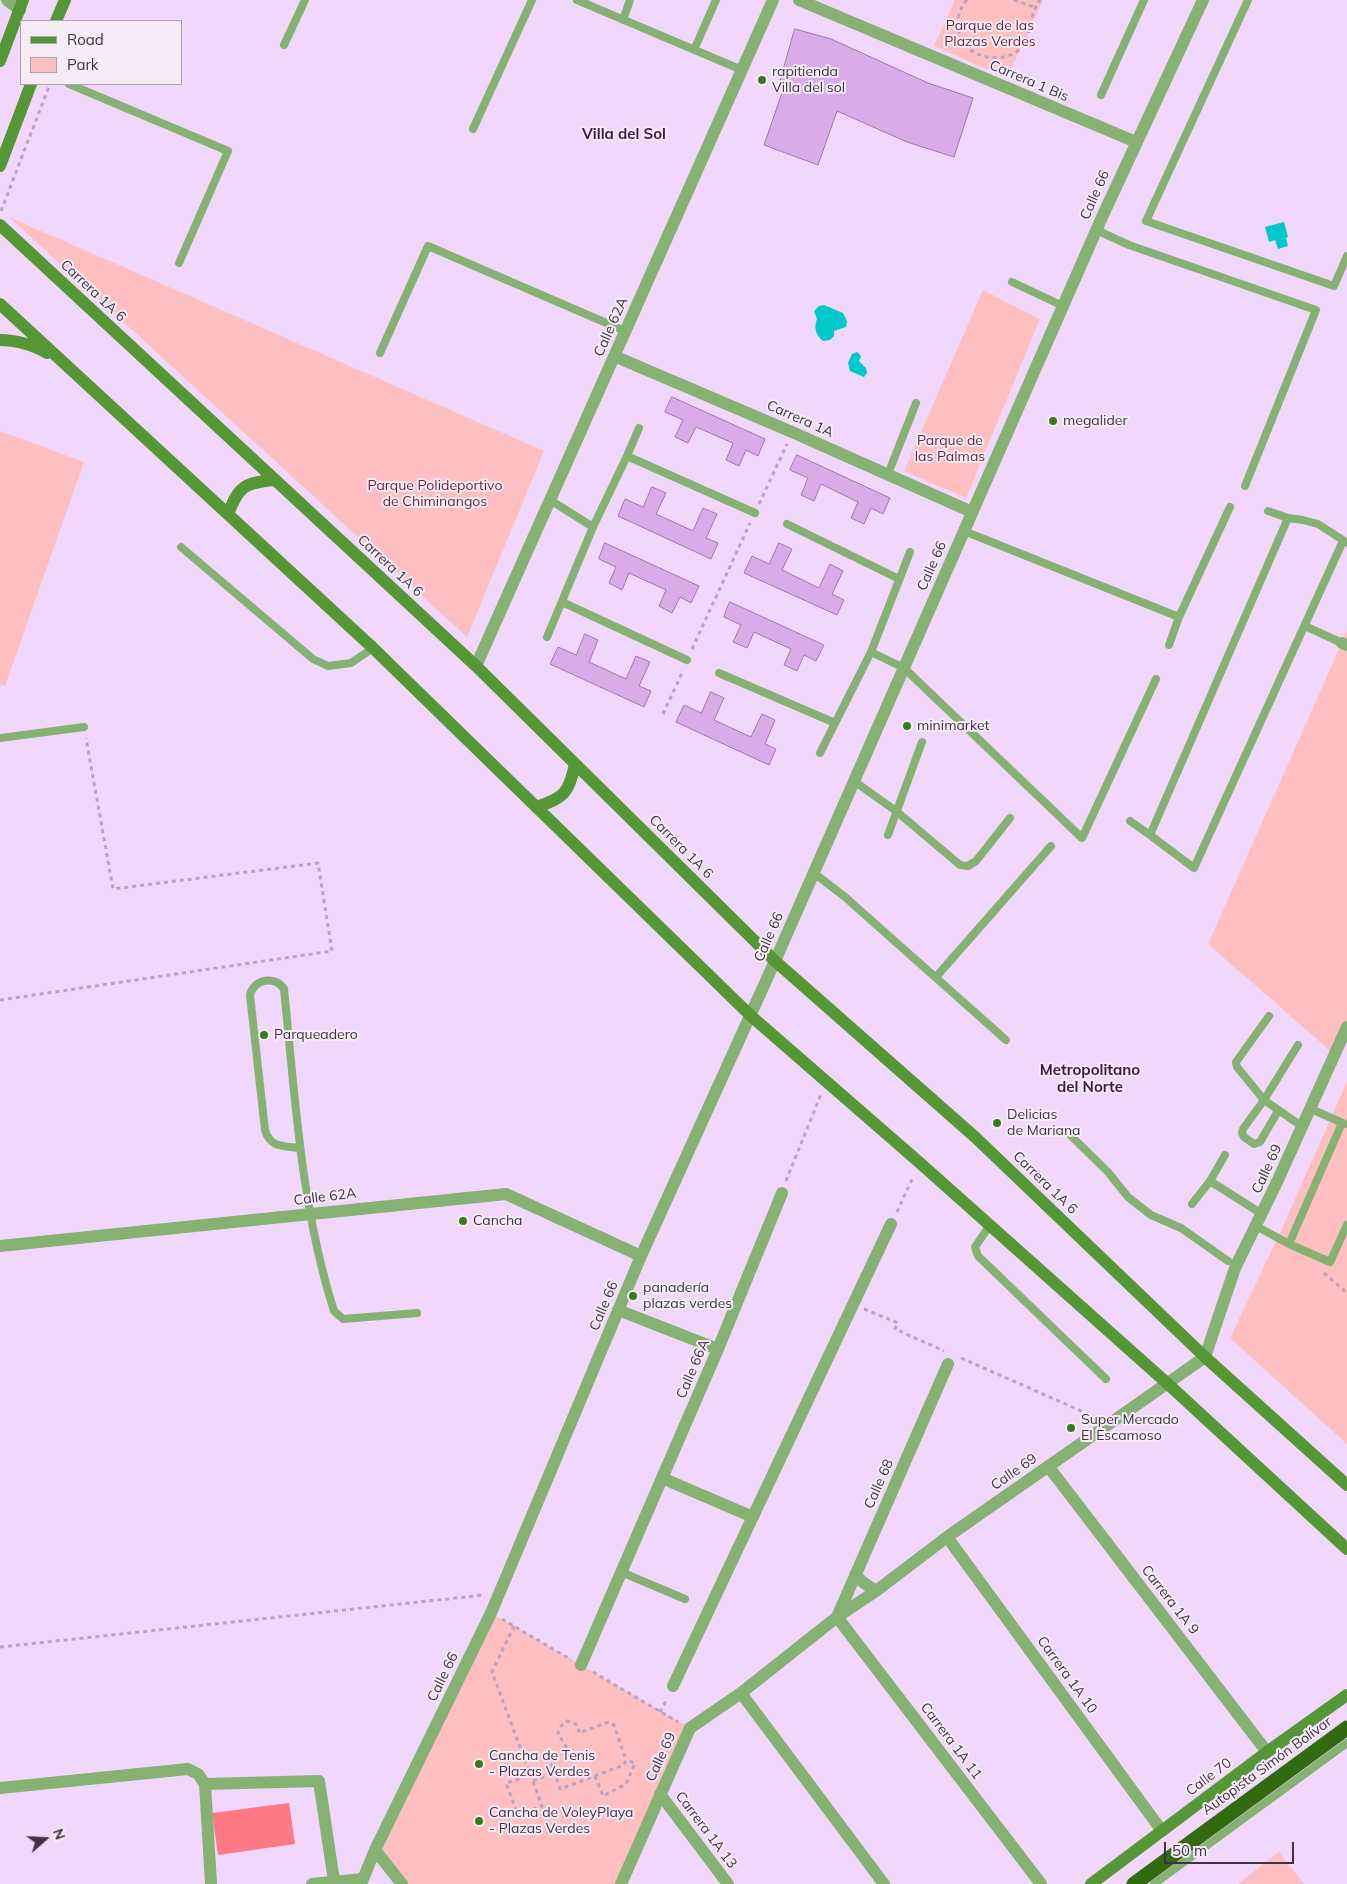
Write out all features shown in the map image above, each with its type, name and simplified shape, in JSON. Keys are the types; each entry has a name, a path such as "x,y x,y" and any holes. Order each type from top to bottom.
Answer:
{"highway":[{"name":"Autopista Simón Bolívar","path":"1134,1884 1347,1728"}],"street":[{"path":"0,61 21,5 7,0"},
{"path":"56,20 65,0"},
{"name":"Calle 62A","path":"476,666 773,0"},
{"name":"Carrera 1 Bis","path":"799,0 1136,142"},
{"name":"Calle 66","path":"362,1881 375,1850 499,1593 641,1256 751,1016 1096,230 1203,0"},
{"path":"1,159 31,85"},
{"name":"Carrera 1A 6","path":"0,225 476,666 775,961 975,1137 1205,1357 1347,1485"},
{"path":"0,304 373,648 751,1016 920,1163 1168,1384 1347,1549"},
{"path":"0,340 8,340 39,348 65,365"},
{"name":"Carrera 1A","path":"614,356 972,512"},
{"path":"228,514 236,495 253,482 274,480"},
{"path":"536,806 556,800 571,785 575,764"},
{"name":"Calle 69","path":"621,1884 690,1728 741,1693 838,1617 876,1591 947,1537 1205,1357 1232,1264 1259,1220 1347,1027"},
{"name":"Calle 66A","path":"581,1665 718,1349 782,1193"},
{"name":"Calle 62A","path":"0,1246 506,1194 641,1256"},
{"path":"673,1686 891,1224"},
{"path":"618,1310 718,1349"},
{"name":"Calle 68","path":"838,1617 952,1358"},
{"name":"Carrera 1A 9","path":"1048,1466 1267,1752"},
{"path":"662,1478 753,1517"},
{"name":"Carrera 1A 10","path":"947,1537 1162,1831"},
{"path":"856,1575 876,1591"},
{"name":"Carrera 1A 11","path":"838,1617 1041,1884"},
{"path":"741,1693 884,1884"},
{"name":"Calle 70","path":"1091,1884 1267,1752 1347,1695"},
{"path":"0,1788 188,1769 198,1774 205,1784 211,1884"},
{"path":"205,1784 319,1781 334,1881"},
{"name":"Carrera 1A 13","path":"660,1794 728,1884"},
{"path":"375,1850 402,1884"},
{"path":"312,1884 334,1881 362,1881"}],"lane":[{"path":"284,45 305,0"},
{"path":"473,129 532,0"},
{"path":"577,0 586,2 623,20 742,70"},
{"path":"623,20 630,0"},
{"path":"694,50 716,0"},
{"path":"1101,95 1144,0"},
{"path":"1248,0 1146,220 1334,286 1347,256"},
{"path":"70,85 228,150 179,263"},
{"path":"1096,230 1129,245 1316,310 1245,486"},
{"path":"380,353 428,246 625,331"},
{"path":"1012,282 1063,306"},
{"path":"888,474 916,403"},
{"path":"547,637 593,527 639,428"},
{"path":"627,456 755,513"},
{"path":"550,500 593,527"},
{"path":"1169,645 1179,617 1230,507"},
{"path":"1130,821 1194,868 1345,542 1318,524 1288,518 1268,510"},
{"path":"1150,835 1288,518"},
{"path":"787,524 899,579"},
{"path":"964,531 1179,617"},
{"path":"181,547 313,659 328,666 351,663 373,648"},
{"path":"820,753 871,652 910,552"},
{"path":"562,602 687,660"},
{"path":"1305,626 1344,644"},
{"path":"871,652 904,668 1082,838 1156,679"},
{"path":"719,673 835,723"},
{"path":"0,738 84,727"},
{"path":"888,835 922,742"},
{"path":"854,781 896,811 960,865 968,866 976,861 1010,818"},
{"path":"936,977 1051,846"},
{"path":"814,873 846,897 1006,1040"},
{"path":"300,1148 273,1144 267,1138 250,995 252,988 257,982 275,981 284,989 300,1148 310,1215 334,1311 343,1319 417,1313"},
{"path":"1269,1016 1236,1062 1237,1067 1264,1100 1303,1127"},
{"path":"1278,1111 1260,1142 1254,1144 1244,1137 1243,1129 1264,1100 1298,1045"},
{"path":"1289,1244 1345,1124 1311,1109"},
{"path":"1066,1131 1108,1172 1128,1198 1151,1215 1181,1228 1232,1264"},
{"path":"1192,1204 1210,1181 1225,1156"},
{"path":"1210,1181 1289,1244 1330,1262 1347,1226"},
{"path":"990,1225 975,1247 978,1256 1106,1379"},
{"path":"621,1572 685,1599"},
{"path":"1154,1884 1347,1743"}],"path":[{"path":"967,0 958,14 959,33 966,46 989,59 1002,58 1015,53 1022,47 1027,40 1034,7 1040,0"},
{"path":"1014,0 1034,7"},
{"path":"0,214 50,85"},
{"path":"663,714 792,432"},
{"path":"0,1000 332,951 318,863 113,890 84,727"},
{"path":"782,1193 826,1082"},
{"path":"891,1224 920,1163"},
{"path":"853,1304 898,1323 895,1329 952,1358 1095,1417"},
{"path":"0,1646 499,1593"},
{"path":"514,1626 492,1672 542,1806 518,1815 506,1783 530,1774"},
{"path":"660,1712 690,1728"},
{"path":"566,1721 578,1726 579,1733 610,1722 614,1726 626,1760 624,1765 560,1789 554,1773 548,1756 567,1749 564,1742 558,1736 560,1726 566,1721"},
{"path":"595,1776 603,1796 626,1784 635,1764 626,1760"},
{"path":"533,1781 554,1773"}],"green space":[{"name":"Parque de las Plazas Verdes","path":"955,0 1043,0 1007,78 934,46"},
{"name":"Parque Polideportivo de Chiminangos","path":"9,217 544,451 467,637"},
{"name":"Parque de las Palmas","path":"983,290 1040,319 966,498 904,471"},
{"path":"0,431 84,462 5,686 0,685"},
{"path":"1347,631 1347,1027 1335,1055 1208,944"},
{"path":"1347,1082 1347,1444 1230,1338 1278,1237"},
{"path":"491,1613 690,1728 621,1884 402,1884 375,1850"},
{"path":"1279,1852 1304,1884 1238,1884"}],"shaded area":[{"path":"1284,222 1288,246 1278,249 1275,240 1269,242 1265,227"},
{"path":"824,305 843,313 847,321 846,327 834,331 834,336 830,340 823,341 816,331 817,319 814,311 819,306"},
{"path":"857,352 861,356 859,361 866,368 867,373 864,377 850,371 848,363 852,354"},
{"path":"289,1803 295,1844 218,1855 212,1813"}],"building":[{"path":"795,29 831,39 928,83 973,98 954,157 907,142 837,111 818,165 764,145 783,90 778,89"},
{"path":"672,397 765,439 758,456 746,450 739,466 726,460 733,443 696,427 688,443 675,437 683,420 665,412"},
{"path":"797,455 890,498 883,514 871,508 864,524 851,518 858,502 821,484 814,501 801,495 808,478 790,470"},
{"path":"652,487 666,493 656,514 693,531 703,508 717,514 706,538 718,543 711,559 618,516 625,499 643,507"},
{"path":"605,543 699,586 691,603 680,597 672,613 659,606 666,590 629,573 622,590 609,583 616,567 599,559"},
{"path":"779,543 792,549 782,570 819,588 830,564 843,571 832,594 844,600 837,615 744,573 752,556 769,564"},
{"path":"730,602 824,645 816,661 804,655 797,671 784,665 791,649 754,632 747,648 733,642 741,625 724,617"},
{"path":"585,634 598,640 589,662 626,679 636,656 650,662 639,686 651,691 644,707 550,664 558,647 576,655"},
{"path":"711,692 724,698 714,720 751,737 762,714 775,720 765,744 776,749 769,765 676,722 684,705 701,713"}],"place":[{"name":"rapitienda Villa del sol","path":"762,80"},
{"name":"megalider","path":"1053,421"},
{"name":"minimarket","path":"907,726"},
{"name":"Parqueadero","path":"264,1035"},
{"name":"Delicias de Mariana","path":"997,1123"},
{"name":"Cancha","path":"463,1221"},
{"name":"panadería plazas verdes","path":"633,1296"},
{"name":"Super Mercado El Escamoso","path":"1071,1428"},
{"name":"Cancha de Tenis - Plazas Verdes","path":"479,1764"},
{"name":"Cancha de VoleyPlaya - Plazas Verdes","path":"479,1821"}],"district":[{"name":"Villa del Sol","path":"624,134"},
{"name":"Metropolitano del Norte","path":"1090,1078"}]}
